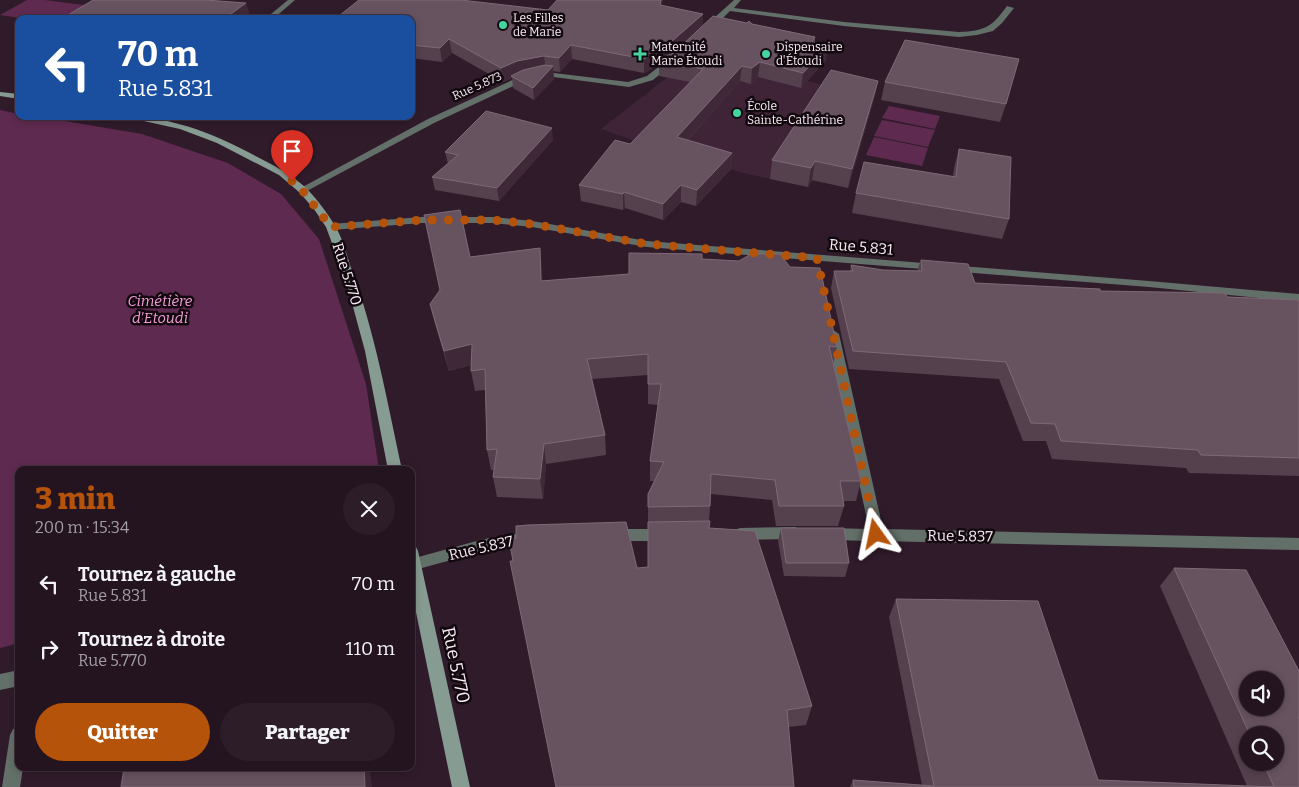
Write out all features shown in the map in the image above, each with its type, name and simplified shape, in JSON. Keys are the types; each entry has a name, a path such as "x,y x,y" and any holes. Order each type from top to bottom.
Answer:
{"main road":[{"path":"0,94 15,96"},
{"name":"Rue 5.770","path":"148,120 182,127 220,141 282,173 302,190 331,227 352,282 371,351 394,466"},
{"name":"Rue 5.770","path":"415,574 461,787"}],"street":[{"path":"273,15 292,0"},
{"path":"702,34 738,0"},
{"path":"728,9 862,26 972,33 985,31 996,26 1010,8"},
{"name":"Rue 5.873","path":"302,190 431,120 522,79 546,74 630,85 650,78 681,52"},
{"name":"Rue 5.831","path":"331,227 422,220 492,220 532,224 647,244 818,263 1149,284 1299,298"},
{"path":"831,325 876,534"},
{"name":"Rue 5.837","path":"725,534 876,534 1299,544"},
{"path":"599,536 677,535"},
{"name":"Rue 5.837","path":"415,559 484,545 541,536"},
{"path":"0,682 15,679"},
{"path":"11,787 15,761"}],"shaded area":[{"name":"École Sainte-Cathérine","path":"697,54 816,83 860,97 830,150 858,155 849,184 833,181 831,184 812,181 808,187 747,174 649,146 601,129"}],"green space":[{"path":"27,0 45,0 91,6 75,15 15,15 15,17 0,15"},
{"path":"889,106 940,116 935,129 882,118"},
{"name":"Cimétière d'Etoudi","path":"0,110 15,113 15,120 59,120 142,134 228,163 281,194 319,239 366,384 378,466 15,466 15,644 0,648"},
{"path":"882,120 935,130 928,147 874,136"},
{"path":"874,137 928,148 922,166 866,155"}],"building":[{"path":"93,0 206,0 246,3 230,15 68,15"},
{"path":"359,0 461,0 548,10 557,0 661,0 660,5 703,14 671,42 644,59 571,45 559,58 544,56 517,61 501,68 449,39 440,48 415,45 415,15 340,15"},
{"path":"713,16 747,23 749,21 752,24 815,37 812,42 828,46 803,73 760,62 752,68 742,66 677,137 732,153 697,190 681,185 663,204 624,192 623,194 579,185 615,140 630,144 703,69 659,61 677,50"},
{"path":"905,40 1019,59 1006,104 885,82"},
{"path":"545,65 553,66 533,88 511,76 523,70"},
{"path":"831,70 878,81 852,169 815,161 811,168 772,160"},
{"path":"486,111 552,128 497,188 432,177 458,155 445,152"},
{"path":"959,149 1011,157 1009,219 856,193 864,162 956,177"},
{"path":"460,210 470,257 540,248 541,281 629,274 629,253 702,254 702,259 739,261 751,254 780,254 790,267 820,268 837,347 829,346 861,481 840,481 844,506 779,506 775,480 711,474 710,506 648,507 648,494 664,462 650,461 661,384 648,384 648,354 587,359 605,435 544,444 540,479 493,477 497,449 487,450 485,369 471,371 472,344 444,351 430,304 440,290 424,215"},
{"path":"921,260 968,264 975,283 1100,289 1100,291 1225,293 1227,297 1299,300 1299,458 1201,455 1198,450 1061,441 1055,424 1031,423 1006,362 853,351 834,271 853,271 851,265 883,270 922,271"},
{"path":"710,521 709,528 755,531 812,706 787,710 794,787 556,787 510,561 513,561 509,539 516,538 516,526 626,522 637,568 648,567 648,522"},
{"path":"781,528 844,528 849,563 786,563"},
{"path":"1174,568 1246,570 1299,671 1299,787 1274,787 1267,771 1284,771 1284,726 1246,726 1241,716 1284,716 1284,671 1239,671 1239,711"},
{"path":"896,599 1038,601 1098,780 1274,787 854,787 853,780 934,786"},
{"path":"124,771 364,771 365,787 121,787"}],"place":[{"name":"Les Filles de Marie","path":"503,25"},
{"name":"Maternité Marie Étoudi","path":"640,54"},
{"name":"Dispensaire d'Étoudi","path":"766,54"},
{"name":"École Sainte-Cathérine","path":"737,113"}],"route":[{"path":"292,181 317,207 331,227 422,220 492,220 532,224 647,244 817,258 876,534"}]}
